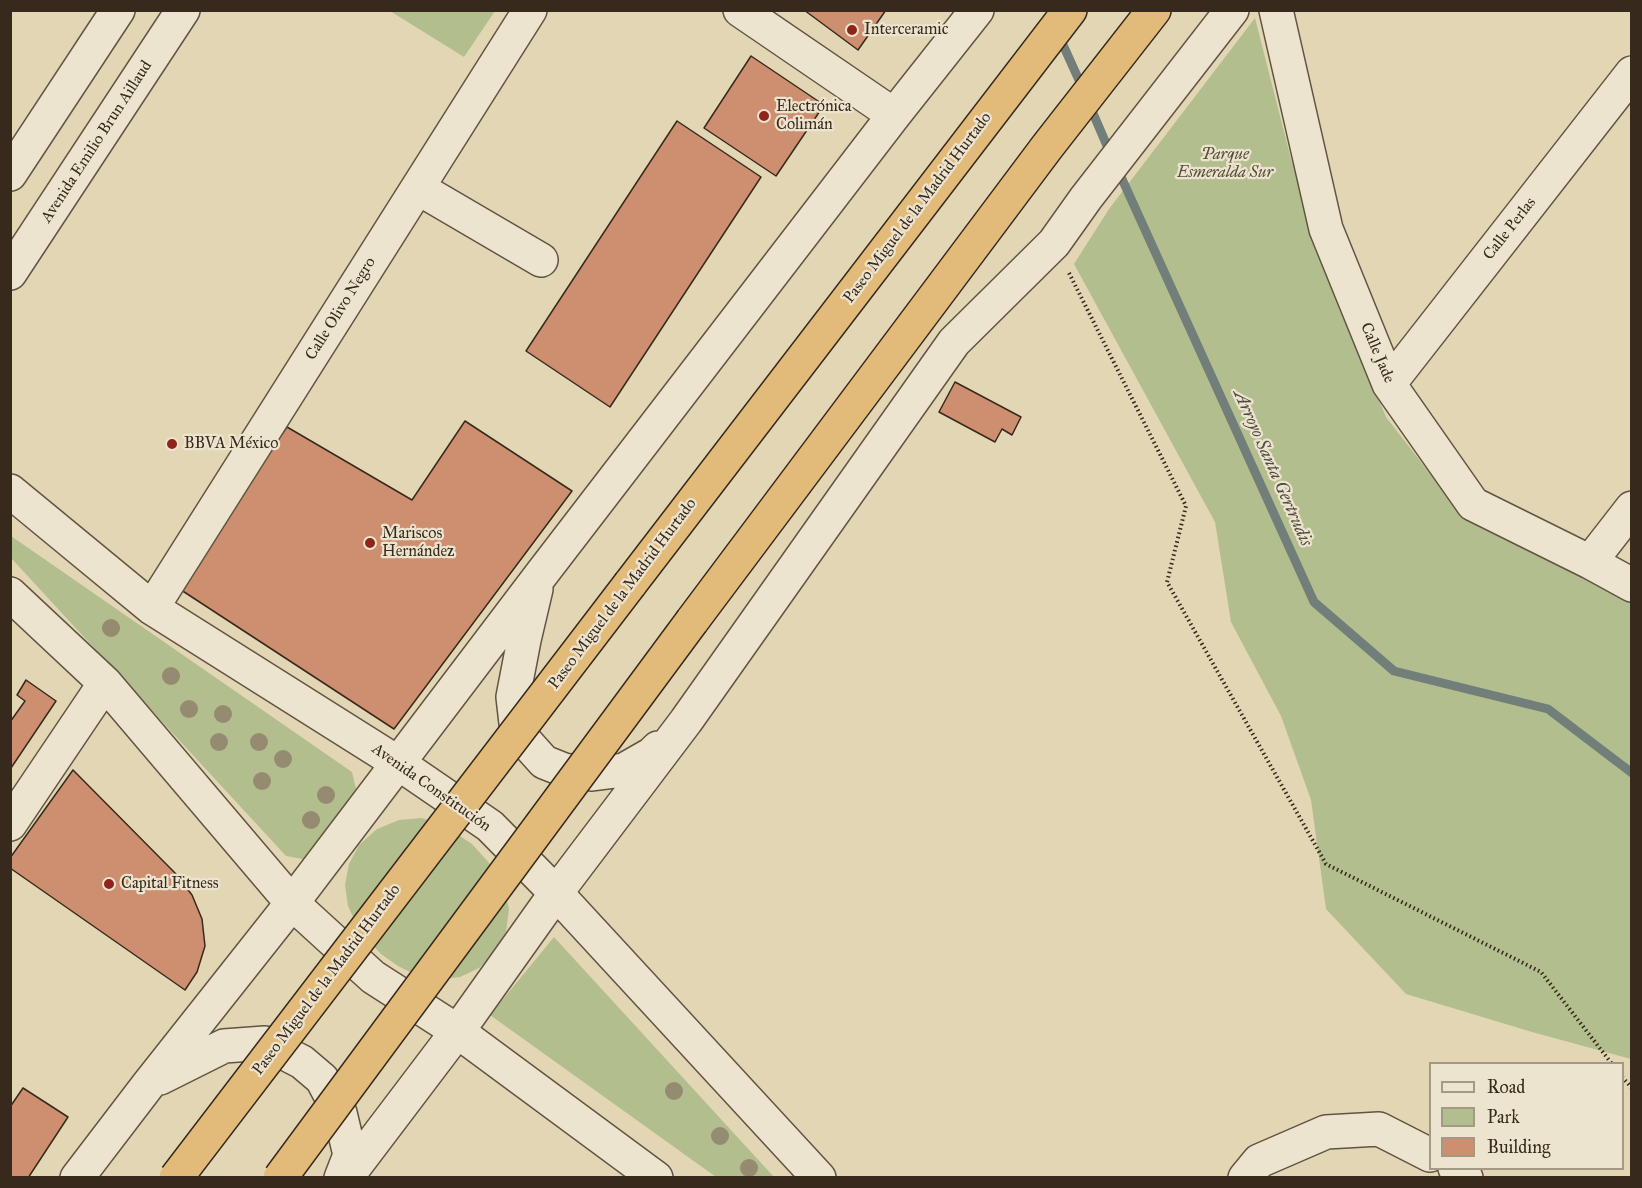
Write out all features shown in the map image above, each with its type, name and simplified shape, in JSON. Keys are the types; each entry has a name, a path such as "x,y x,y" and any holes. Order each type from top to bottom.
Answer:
{"highway":[{"name":"Paseo Miguel de la Madrid Hurtado","path":"176,1178 1070,10"},
{"path":"280,1178 692,621 1047,147 1154,10"}],"street":[{"path":"10,174 118,10"},
{"name":"Avenida Emilio Brun Aillaud","path":"10,273 183,10"},
{"name":"Calle Olivo Negro","path":"152,609 530,10"},
{"path":"740,10 894,115"},
{"path":"346,1178 457,1031 556,893 686,722 954,342 1054,243 1086,198 1232,10"},
{"name":"Calle Jade","path":"1276,10 1326,229 1389,384 1473,504 1632,585"},
{"path":"77,1178 148,1084 292,903 540,576 974,14"},
{"name":"Calle Perlas","path":"1389,384 1632,73"},
{"path":"418,188 541,260"},
{"name":"Avenida Constitución","path":"10,491 152,609 398,763 490,826 556,893 819,1178"},
{"path":"1590,562 1632,508"},
{"path":"540,576 513,697 517,732 544,762 564,770 592,774 624,770 652,753 686,722"},
{"path":"10,594 105,683 292,903 373,977 457,1031 656,1178"},
{"path":"10,824 105,683"},
{"path":"148,1084 224,1046 265,1043 302,1062 322,1079 340,1113 350,1155 340,1178"},
{"path":"1245,1178 1259,1161 1326,1132 1379,1130 1429,1154"}],"path":[{"path":"1054,243 1186,506 1167,582 1326,864 1541,972 1610,1062"}],"green space":[{"path":"390,11 495,11 464,57"},
{"name":"Parque Esmeralda Sur","path":"1255,18 1291,159 1344,316 1386,417 1467,521 1631,602 1631,1059 1406,994 1326,909 1311,800 1281,716 1231,622 1215,522 1074,264 1109,209"},
{"path":"11,536 352,772 358,797 308,860 286,856 11,558"},
{"path":"422,818 445,826 472,844 491,865 503,885 509,909 506,932 494,953 479,968 460,977 438,980 418,976 398,966 381,954 367,939 357,926 348,906 345,885 349,864 359,845 377,829 399,820"},
{"path":"554,937 774,1177 716,1177 490,1015"}],"building":[{"name":"Interceramic","path":"804,10 886,10 858,50"},
{"name":"Electrónica Colimán","path":"751,56 824,105 776,176 704,128"},
{"path":"677,121 761,177 610,407 526,351"},
{"path":"955,382 1021,417 1012,435 1002,429 995,442 939,412"},
{"name":"Mariscos Hernández","path":"465,421 572,491 394,729 175,586 287,427 412,500"},
{"path":"26,680 56,701 11,768 10,722 25,701 17,695"},
{"name":"Capital Fitness","path":"73,770 176,874 192,895 202,919 205,946 197,972 185,990 10,868 10,858"},
{"path":"23,1088 68,1117 28,1178 10,1178 10,1107"}],"waterway":[{"name":"Arroyo Santa Gertrudis","path":"1059,36 1083,89"},
{"name":"Arroyo Santa Gertrudis","path":"1089,104 1111,155"},
{"name":"Arroyo Santa Gertrudis","path":"1117,168 1314,602 1394,671 1548,709 1632,773"}],"place":[{"name":"Interceramic","path":"852,30"},
{"name":"Electrónica Colimán","path":"764,116"},
{"name":"BBVA México","path":"172,444"},
{"name":"Mariscos Hernández","path":"370,543"},
{"name":"Capital Fitness","path":"109,884"}]}
